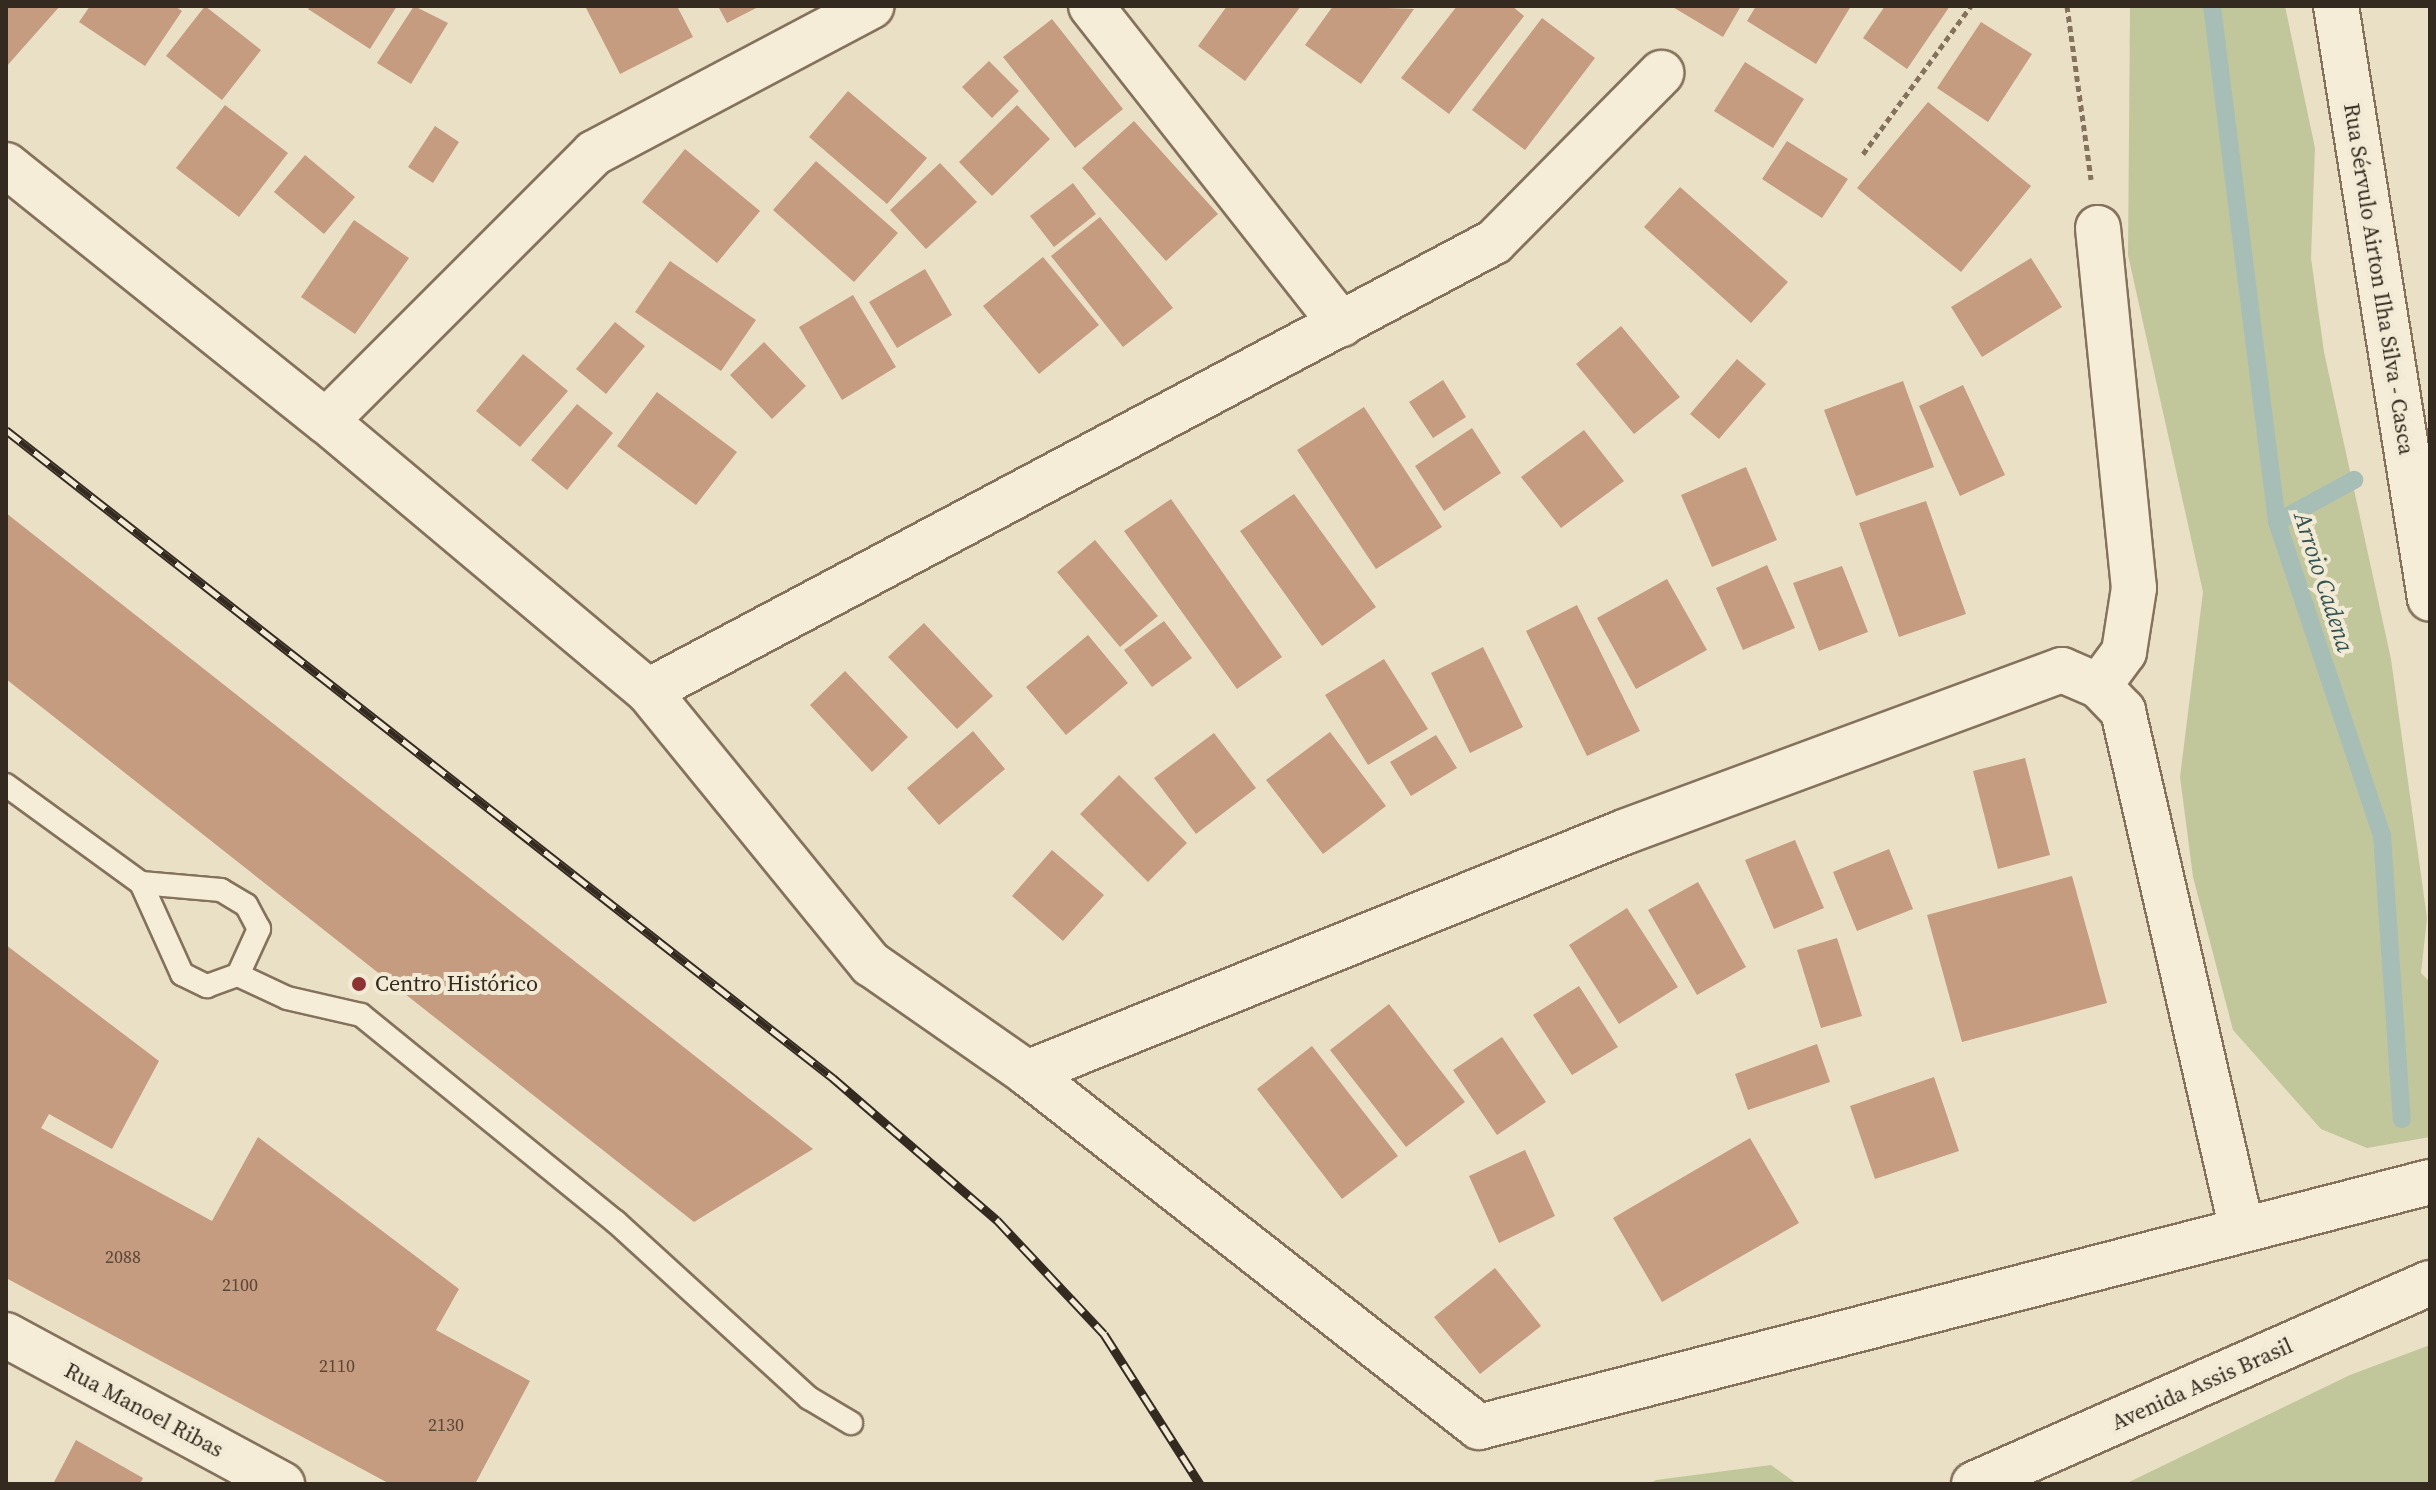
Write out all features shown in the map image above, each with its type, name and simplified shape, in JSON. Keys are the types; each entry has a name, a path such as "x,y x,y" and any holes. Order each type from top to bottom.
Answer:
{"street":[{"path":"326,421 594,153 872,6"},
{"name":"Rua Sérvulo Airton Ilha Silva - Casca","path":"2336,6 2430,599"},
{"path":"1105,12 1341,324"},
{"path":"648,691 1494,242 1661,73"},
{"path":"6,165 326,421 648,691 871,964 1027,1073 1479,1427 2430,1182"},
{"path":"2098,228 2134,588 2124,652 2099,686"},
{"path":"1027,1073 1624,832 2062,670 2099,686 2123,711 2242,1230"},
{"name":"Avenida Assis Brasil","path":"1974,1484 2430,1283"},
{"name":"Rua Manoel Ribas","path":"6,1335 282,1484"}],"lane":[{"path":"6,785 141,883 182,974 207,986 238,975 287,998 361,1015 616,1222 809,1398 851,1423"},
{"path":"141,883 221,890 246,905 259,929 238,975"}],"path":[{"path":"1863,154 1971,6"},
{"path":"2067,6 2098,228"}],"green space":[{"path":"2130,6 2285,6 2315,148 2311,258 2324,352 2391,659 2427,918 2421,973 2430,982 2430,1137 2367,1148 2321,1129 2233,1030 2193,877 2180,777 2203,592 2128,255"},
{"path":"2430,1345 2430,1484 2125,1484 2350,1375"},
{"path":"1771,1465 1797,1484 1649,1484 1656,1480"}],"building":[{"path":"6,6 60,6 6,67"},
{"path":"90,6 175,6 182,11 145,66 79,22"},
{"path":"205,6 261,50 222,100 166,56"},
{"path":"310,6 397,6 370,49 308,9"},
{"path":"414,6 448,23 411,84 377,63"},
{"path":"585,6 677,6 693,37 620,74"},
{"path":"718,6 760,6 727,23"},
{"path":"1227,6 1301,6 1245,81 1198,46"},
{"path":"1333,6 1414,9 1361,84 1305,45"},
{"path":"1457,6 1512,6 1524,16 1449,114 1401,78"},
{"path":"1671,6 1741,6 1723,37"},
{"path":"1756,6 1851,6 1816,64 1747,21"},
{"path":"1885,6 1950,6 1907,69 1863,38"},
{"path":"1542,18 1595,58 1525,150 1472,110"},
{"path":"1052,19 1123,109 1075,148 1003,57"},
{"path":"1981,22 2032,54 1988,122 1937,88"},
{"path":"989,61 1019,91 992,118 962,87"},
{"path":"1745,62 1804,99 1773,148 1714,111"},
{"path":"848,91 927,158 887,204 809,137"},
{"path":"1928,102 2031,186 1961,272 1857,188"},
{"path":"225,105 288,153 239,217 176,168"},
{"path":"1017,105 1050,139 992,196 959,162"},
{"path":"1134,121 1218,214 1166,261 1082,168"},
{"path":"435,126 459,142 433,183 408,167"},
{"path":"1787,141 1848,179 1822,218 1762,179"},
{"path":"685,149 760,211 717,263 642,202"},
{"path":"305,155 355,197 324,234 274,192"},
{"path":"816,161 898,233 854,282 773,210"},
{"path":"940,163 977,202 926,249 890,210"},
{"path":"1073,183 1096,214 1054,247 1030,216"},
{"path":"1680,187 1788,282 1751,323 1644,227"},
{"path":"1100,217 1173,308 1123,347 1051,256"},
{"path":"354,220 409,258 355,334 301,297"},
{"path":"1043,257 1099,325 1039,374 983,306"},
{"path":"2031,258 2062,307 1982,357 1951,307"},
{"path":"670,261 756,320 721,371 635,312"},
{"path":"925,269 952,315 897,348 869,302"},
{"path":"853,295 896,367 842,400 799,327"},
{"path":"615,322 645,346 606,394 576,369"},
{"path":"1621,326 1680,397 1634,434 1576,364"},
{"path":"764,342 806,386 772,419 730,375"},
{"path":"523,354 568,391 520,447 476,411"},
{"path":"1737,359 1766,384 1719,439 1690,414"},
{"path":"1443,380 1466,417 1433,438 1409,402"},
{"path":"1903,381 1934,467 1856,496 1824,410"},
{"path":"1963,385 2005,475 1960,496 1919,406"},
{"path":"657,392 737,452 696,505 617,446"},
{"path":"577,404 613,433 567,490 531,460"},
{"path":"1364,407 1442,527 1376,569 1297,450"},
{"path":"1472,428 1501,473 1444,511 1415,466"},
{"path":"1584,430 1624,481 1561,528 1521,477"},
{"path":"1746,467 1777,540 1712,567 1681,495"},
{"path":"1294,494 1376,607 1322,646 1240,531"},
{"path":"1171,499 1282,657 1237,689 1124,531"},
{"path":"1926,501 1966,614 1899,637 1859,523"},
{"path":"6,513 813,1149 694,1222 6,679"},
{"path":"1095,540 1158,616 1120,647 1057,572"},
{"path":"1767,565 1795,628 1743,650 1716,588"},
{"path":"1842,566 1868,632 1819,651 1793,583"},
{"path":"1667,579 1707,650 1636,689 1597,618"},
{"path":"1577,605 1640,731 1587,756 1526,631"},
{"path":"1164,621 1192,658 1152,687 1124,650"},
{"path":"924,623 993,696 957,729 888,657"},
{"path":"1088,635 1128,683 1066,735 1026,687"},
{"path":"1483,647 1523,727 1470,753 1431,673"},
{"path":"1384,659 1428,729 1368,765 1325,695"},
{"path":"845,671 908,737 872,772 810,705"},
{"path":"973,731 1005,769 939,825 907,788"},
{"path":"1330,732 1386,806 1323,854 1266,780"},
{"path":"1214,733 1256,788 1196,834 1154,778"},
{"path":"1436,735 1457,768 1411,796 1390,762"},
{"path":"2025,758 2050,855 1998,869 1973,771"},
{"path":"1119,775 1187,843 1148,882 1080,814"},
{"path":"1795,840 1824,908 1774,929 1745,860"},
{"path":"1889,849 1913,909 1857,931 1833,872"},
{"path":"1052,850 1104,895 1063,941 1012,896"},
{"path":"2072,876 2107,1003 1962,1042 1927,915"},
{"path":"1698,882 1746,967 1697,995 1648,910"},
{"path":"1627,908 1678,987 1619,1024 1569,945"},
{"path":"1837,938 1862,1016 1821,1028 1797,950"},
{"path":"6,945 159,1061 112,1149 49,1114 41,1128 212,1221 258,1137 459,1289 436,1330 530,1381 475,1484 390,1484 6,1278"},
{"path":"1579,986 1618,1047 1572,1075 1533,1015"},
{"path":"1389,1004 1465,1102 1406,1147 1330,1050"},
{"path":"1502,1037 1546,1102 1497,1135 1453,1070"},
{"path":"1817,1044 1830,1082 1748,1110 1735,1074"},
{"path":"1312,1046 1398,1156 1342,1199 1257,1089"},
{"path":"1934,1077 1959,1151 1875,1179 1850,1106"},
{"path":"1750,1138 1799,1223 1662,1302 1613,1218"},
{"path":"1525,1150 1555,1216 1499,1243 1469,1176"},
{"path":"1495,1268 1541,1326 1480,1374 1434,1317"},
{"path":"76,1440 143,1478 140,1484 53,1484"}],"waterway":[{"name":"Arroio Cadena","path":"2212,6 2277,522 2382,836 2402,1119"},
{"path":"2277,522 2354,480"}],"railway":[{"path":"6,430 833,1078 997,1220 1104,1334 1200,1484"}],"place":[{"name":"Centro Histórico","path":"359,984"}]}
